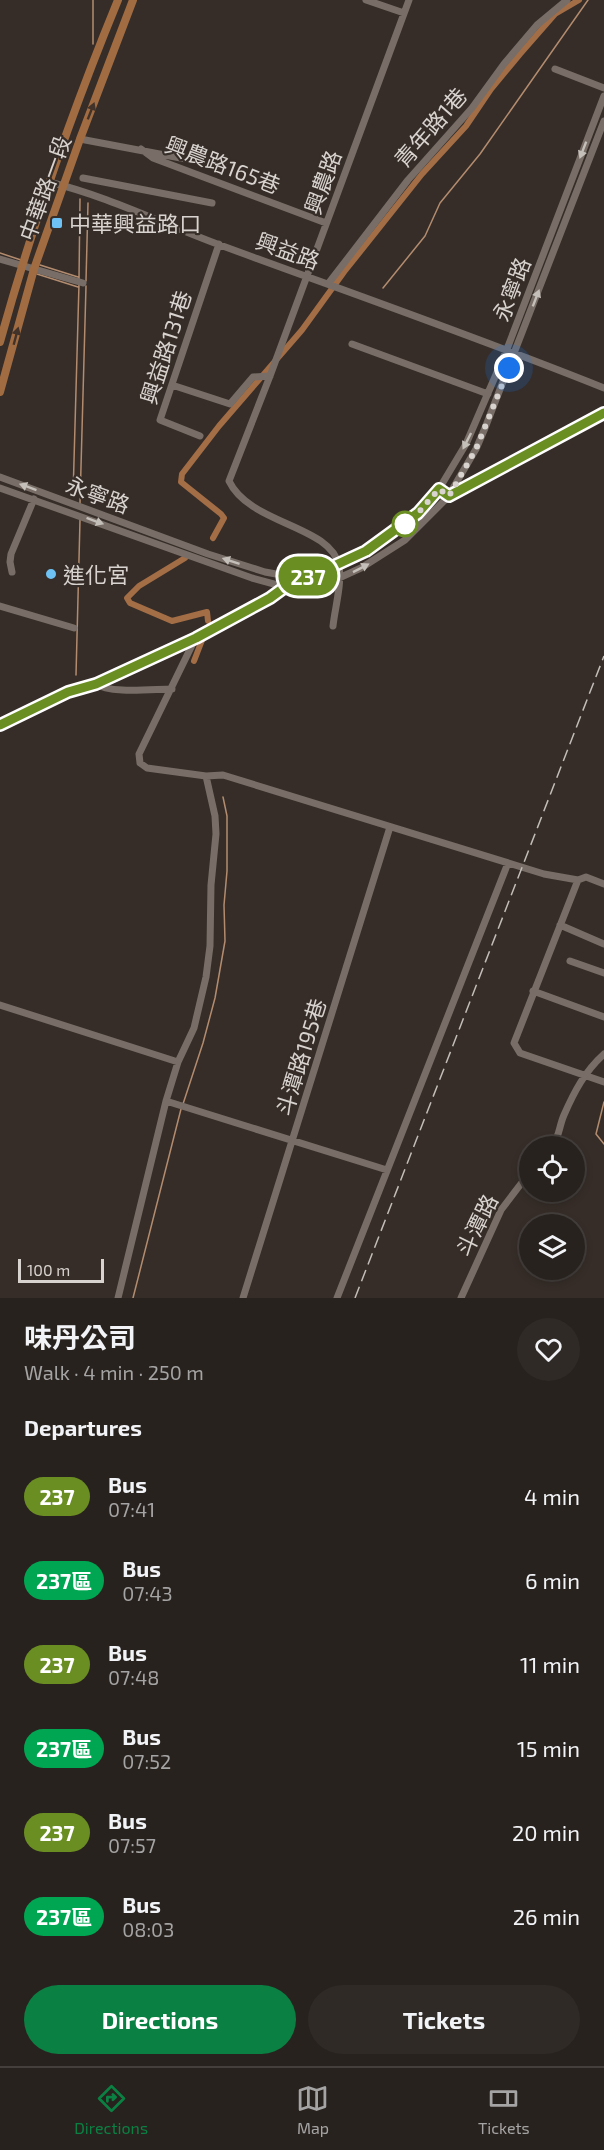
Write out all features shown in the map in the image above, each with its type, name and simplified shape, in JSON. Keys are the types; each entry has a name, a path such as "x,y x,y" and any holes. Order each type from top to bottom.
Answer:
{"main road":[{"name":"中華路一段","path":"0,342 21,265 49,182 118,0"},
{"name":"中華路一段","path":"0,392 34,269 133,0"}],"street":[{"path":"366,0 404,13"},
{"name":"興農路","path":"339,565 332,551 321,540 257,510 235,492 229,481 409,0"},
{"name":"青年路1巷","path":"328,284 408,180 472,108 504,64 537,25 567,0"},
{"path":"555,69 604,88"},
{"name":"永寧路","path":"0,477 208,554 265,572 287,576 312,576 366,551 418,513 439,489 466,444 507,349 604,96"},
{"name":"永寧路","path":"449,496 476,449 604,121"},
{"path":"80,139 223,166"},
{"name":"興農路165巷","path":"141,149 153,158 326,223"},
{"path":"83,178 212,203"},
{"name":"興益路","path":"49,182 507,349 604,388"},
{"name":"興益路131巷","path":"200,436 160,420 219,244"},
{"path":"0,259 83,283"},
{"path":"352,344 488,394"},
{"path":"172,385 230,404 253,377 270,376"},
{"path":"0,725 68,692 96,684 196,638 270,598 285,587 313,586 339,578 376,560 405,540 449,496 604,413"},
{"name":"永寧路","path":"0,488 206,562 285,587"},
{"path":"439,489 449,496"},
{"path":"12,572 11,554 34,499"},
{"path":"333,626 339,565"},
{"path":"285,587 287,576"},
{"path":"0,606 74,628"},
{"path":"196,638 139,754 140,763 153,770 206,776 223,775 544,874 578,880 586,877 604,884"},
{"path":"96,684 100,687 114,689 172,689"},
{"path":"118,1298 166,1101 178,1062 194,1028 200,1008 210,946 211,885 216,834 215,816 206,776"},
{"name":"斗潭路195巷","path":"243,1298 390,826"},
{"path":"337,1298 508,863"},
{"path":"578,880 514,1038 515,1047 520,1053 604,1082"},
{"path":"560,925 604,944"},
{"path":"570,961 604,973"},
{"path":"533,991 604,1017"},
{"path":"0,1005 178,1062"},
{"path":"559,1136 563,1117 585,1074 604,1054"},
{"path":"166,1101 387,1170"},
{"name":"斗潭路","path":"461,1298 501,1210 519,1186"}],"waterway":[{"path":"93,0 93,44"},
{"path":"213,538 224,518 181,482 182,474 219,426 302,330 344,272 422,174 466,126 491,89 520,54 555,14 579,0"},
{"path":"383,288 425,236 440,203 480,154 588,0"},
{"path":"79,279 80,199"},
{"path":"86,281 88,203"},
{"path":"0,253 21,260"},
{"path":"40,265 78,277"},
{"path":"37,274 78,287"},
{"path":"73,496 79,284"},
{"path":"80,503 86,286"},
{"path":"76,675 80,520"},
{"path":"185,558 139,586 127,598 130,603 172,621 207,612 208,621"},
{"path":"194,661 204,635"},
{"path":"183,1104 215,998 225,941 227,816 223,797"},
{"path":"604,1102 596,1134 604,1144"},
{"path":"133,1298 181,1109"}],"railway":[{"path":"355,1298 604,656"}],"bus line":[{"name":"237","path":"0,725 68,692 96,684 196,638 270,598 285,587 287,576 312,576 339,565 382,541 418,513 439,489 449,496 604,413"}],"place":[{"name":"中華興益路口","path":"57,223"},
{"name":"進化宮","path":"51,574"}],"route":[{"path":"405,524 400,527 418,513 439,489 449,496 476,449 509,368"}]}
